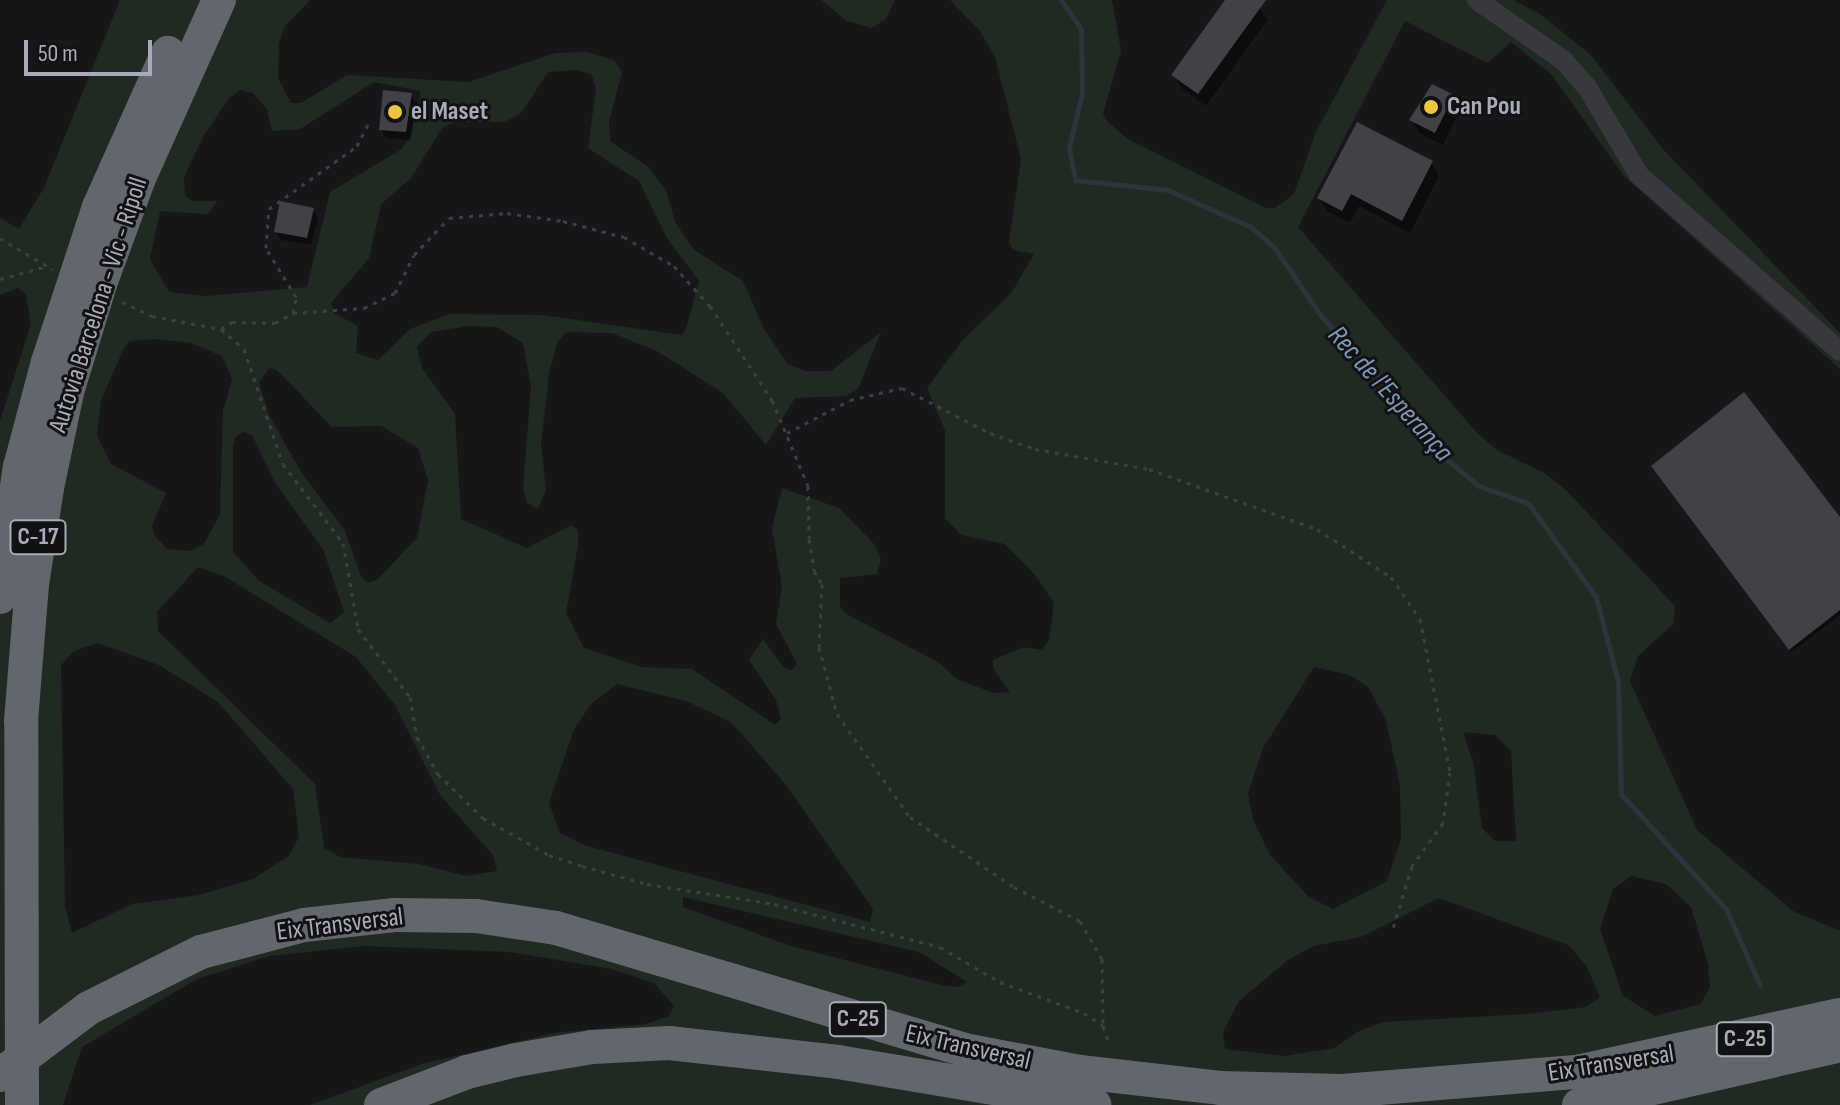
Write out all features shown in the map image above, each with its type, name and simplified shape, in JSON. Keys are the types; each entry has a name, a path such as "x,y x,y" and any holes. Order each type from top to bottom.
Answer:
{"highway":[{"name":"Autovia Barcelona - Vic - Ripoll","path":"0,597 20,467 80,259 119,157 198,0"},
{"name":"Autovia Barcelona - Vic - Ripoll","path":"22,1105 21,721 32,584 47,488 67,392 100,284 157,135 219,0"},
{"name":"Eix Transversal","path":"0,1075 89,1008 201,952 304,925 394,915 476,916 556,928 964,1050 1080,1072 1220,1088 1343,1091 1576,1072 1840,1015"},
{"name":"C-25","path":"381,1105 467,1072 516,1060 592,1047 669,1043 838,1062 1094,1105"},
{"name":"Eix Transversal","path":"1579,1105 1666,1088 1840,1045"}],"street":[{"path":"1477,0 1564,61 1587,87 1639,175 1840,351"}],"path":[{"path":"293,313 296,297 266,248 269,209 357,146 369,122"},
{"path":"221,329 232,322 275,323 293,313 364,308 395,293 414,255 449,218 507,213 563,221 624,237 674,266 739,348 787,433 808,486 809,539 822,584 819,647 837,714 910,817 1014,887 1080,921 1102,959 1103,1026 1110,1045"},
{"path":"0,238 58,272"},
{"path":"0,279 48,266"},
{"path":"115,299 152,316 221,329 244,349 283,464 343,543 358,629 410,697 417,737 438,774 469,807 549,855 582,866 647,884 774,904 940,947 1000,982 1084,1013 1103,1026"},
{"path":"787,433 850,400 902,388 990,433 1035,449 1149,469 1317,529 1391,577 1420,619 1450,772 1443,823 1412,866 1393,928"}],"shaded area":[{"path":"120,0 310,0 285,26 279,43 278,78 291,103 301,103 347,75 468,82 556,53 587,52 614,60 622,72 609,122 610,141 647,166 666,190 675,222 694,250 743,281 764,329 787,363 804,371 831,371 881,332 858,389 846,396 795,398 766,445 723,393 657,351 612,333 566,332 557,343 549,373 541,444 546,490 538,509 527,503 523,489 531,386 523,343 497,327 469,326 431,332 417,347 422,368 455,414 461,519 527,548 572,525 578,530 566,613 584,648 642,667 692,669 775,725 781,719 776,700 749,660 763,639 784,668 791,670 797,664 776,624 782,587 772,528 782,488 839,508 875,545 881,559 877,574 840,578 840,607 846,614 938,662 957,679 993,693 1010,692 993,668 993,660 1023,647 1042,650 1049,640 1054,603 1036,576 1005,544 961,535 945,518 945,430 927,388 962,341 1012,292 1034,254 1013,250 1009,242 1021,159 995,57 980,31 950,0 1112,0 1121,51 1103,114 1108,122 1129,140 1266,208 1275,208 1294,194 1316,132 1387,0 1513,0 1540,14 1591,55 1662,148 1840,333 1840,369 1624,176 1551,74 1511,42 1487,63 1405,21 1298,227 1477,433 1497,450 1544,473 1566,490 1675,606 1673,624 1638,656 1630,681 1697,830 1793,911 1840,931 1840,1105 310,1105 422,1064 554,1033 646,1024 669,1016 674,1006 654,983 612,969 510,952 364,946 269,956 197,979 82,1047 63,1105 0,1105 0,421 31,324 26,294 18,288 0,295 0,218 19,229 44,188","holes":["578,70 592,75 596,89 588,148 639,181 667,238 699,281 682,335 543,315 450,314 410,329 378,360 356,353 358,326 334,313 331,303 369,258 381,204 411,178 442,128 455,122 505,122 522,112 548,72","374,82 421,91 411,135 402,149 330,192 307,287 205,296 169,292 150,259 160,211 208,214 217,201 192,201 185,195 184,177 203,137 229,98 240,90 253,93 267,109 272,131 300,129","156,339 191,343 222,356 232,379 223,411 220,514 204,544 190,551 167,549 155,536 152,526 166,493 111,464 97,436 101,400 130,341","269,368 277,370 332,427 381,426 418,448 428,480 417,538 377,580 367,583 361,576 345,531 301,472 269,415 259,382","244,432 252,435 275,483 323,549 344,612 330,623 259,581 233,552 233,448 235,437","198,567 224,576 356,657 395,705 440,795 493,855 497,871 466,876 419,864 340,857 324,848 315,784 158,631 157,612","98,643 159,665 218,702 293,789 299,837 289,856 253,879 199,895 132,904 72,933 65,907 61,665 74,651","1314,667 1350,675 1368,687 1386,720 1400,786 1401,839 1387,881 1333,909 1309,897 1270,855 1253,820 1248,793 1263,748","617,684 686,701 731,722 786,785 873,909 870,922 587,846 560,833 549,803 574,729 592,703","1463,732 1495,735 1511,751 1516,841 1495,841 1482,828 1473,762","1631,876 1666,884 1691,907 1708,964 1710,987 1701,1004 1655,1016 1623,996 1600,929 1613,889","683,897 919,952 967,982 958,987 791,946 683,907","1439,898 1568,945 1586,965 1600,997 1585,1007 1528,1014 1383,1022 1357,1032 1335,1048 1284,1056 1225,1049 1223,1032 1239,1001 1288,960 1313,946 1361,937"]},
{"path":"821,0 895,0 886,19 871,28 847,21"}],"building":[{"path":"1225,0 1266,0 1198,94 1171,75"},
{"name":"Can Pou","path":"1432,84 1454,95 1435,133 1409,120"},
{"name":"el Maset","path":"383,90 412,93 406,132 379,130"},
{"path":"1357,122 1433,161 1402,221 1351,194 1342,211 1317,198"},
{"path":"280,201 314,208 307,238 274,232"},
{"path":"1744,392 1840,517 1840,610 1789,650 1651,466"}],"waterway":[{"name":"Rec de l'Esperança","path":"1061,0 1081,29 1082,93 1069,148 1075,180 1168,190 1251,227 1274,247 1321,316 1392,391 1433,448 1479,486 1528,503 1596,597 1618,682 1621,794 1726,909 1760,985"}],"place":[{"name":"Can Pou","path":"1431,107"},
{"name":"el Maset","path":"395,112"}]}
